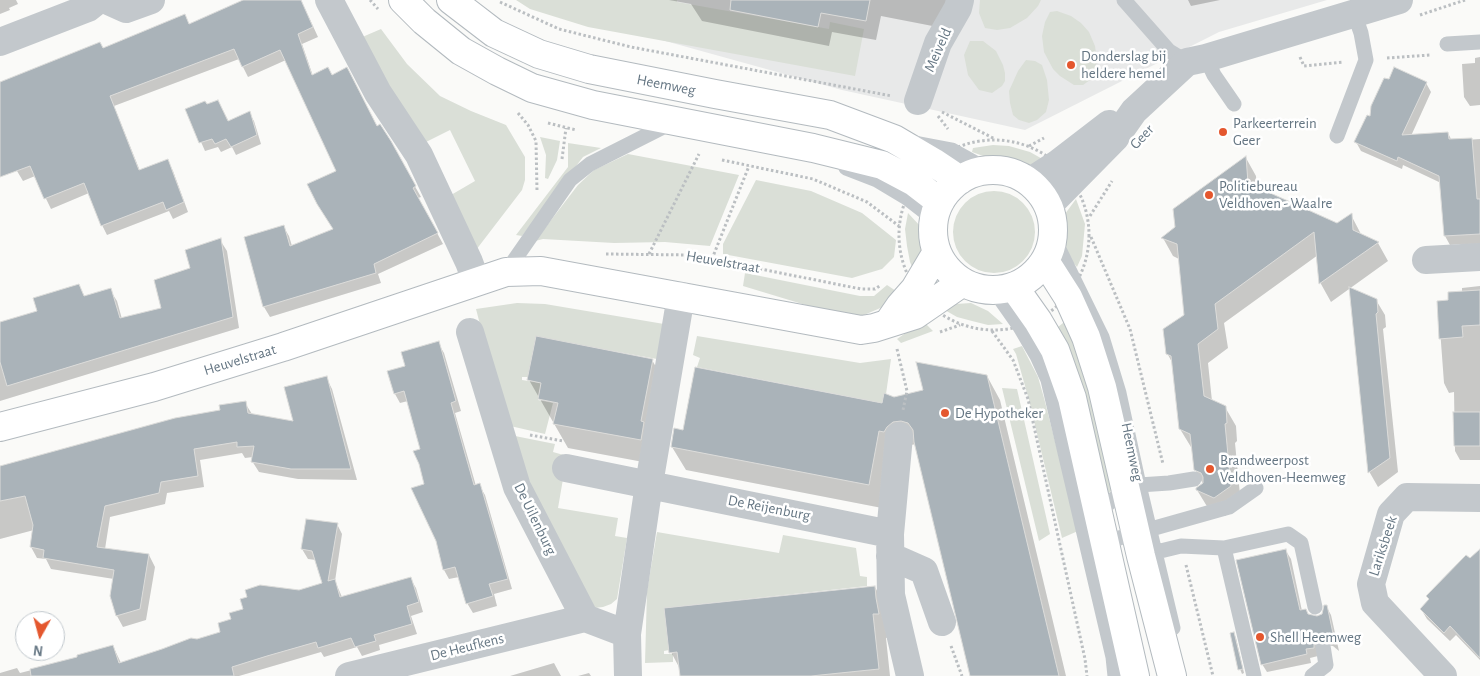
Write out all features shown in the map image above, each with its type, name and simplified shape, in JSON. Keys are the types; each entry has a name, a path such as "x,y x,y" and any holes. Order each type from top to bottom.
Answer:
{"main road":[{"path":"403,0 424,22 461,51 532,88 592,105 813,148 882,165 914,182 937,211"},
{"name":"Heemweg","path":"451,0 494,33 538,54 589,69 830,115 894,139 960,180"},
{"path":"977,171 1000,171 1018,176 1029,182 1042,192 1049,205 1049,249 1032,277 1004,288 976,288 959,279 945,267 937,252 933,236 937,211 949,190 960,180 977,171"},
{"name":"Heemweg","path":"1049,249 1086,338 1132,487 1146,542 1172,676"},
{"path":"889,322 915,289 937,252"},
{"name":"Heuvelstraat","path":"0,428 154,387 283,347 506,272 541,271 861,330 874,328 915,315 964,282"},
{"path":"1004,288 1038,321 1055,350 1072,398 1136,676"}],"street":[{"path":"0,42 88,8 98,0"},
{"path":"106,0 126,9 151,0"},
{"path":"329,0 378,93 419,155 476,281"},
{"name":"Meiveld","path":"924,103 938,43 958,8 960,0"},
{"name":"Geer","path":"1029,182 1057,164 1104,126 1134,111 1196,60 1354,13 1405,9"},
{"name":"Geer","path":"1049,205 1115,138 1134,111"},
{"path":"1426,260 1480,256"},
{"path":"628,676 627,634 649,484 681,296"},
{"name":"De Uilenburg","path":"470,332 517,487 585,618"},
{"path":"899,436 890,545 891,595 910,676"},
{"name":"De Reijenburg","path":"566,468 649,484 890,545 924,571 942,622"},
{"name":"Lariksbeek","path":"1444,676 1374,603 1371,584 1391,514 1408,497 1480,498"},
{"path":"585,618 627,634"},
{"name":"De Heufkens","path":"364,674 585,618"}],"lane":[{"path":"1124,0 1169,51 1196,60 1214,75 1234,104"},
{"path":"1337,136 1366,60 1361,33 1354,13"},
{"path":"1447,44 1480,42"},
{"path":"506,272 570,180 590,164 675,121"},
{"name":"Heemweg","path":"894,139 952,150 988,170"},
{"path":"1004,288 1020,327 1048,380 1115,676"},
{"path":"1098,513 1132,487 1194,479"},
{"path":"1146,542 1229,508 1256,488"},
{"path":"1105,542 1146,542 1224,548 1288,534 1301,543 1315,607"},
{"name":"Heemweg","path":"1146,542 1184,676"},
{"path":"1224,548 1254,676"},
{"path":"1312,676 1326,665 1323,646"}],"path":[{"name":"Heemweg","path":"496,0 559,29 631,47 924,103 995,139 1013,141 1030,146"},
{"path":"1405,9 1465,0"},
{"path":"924,103 950,132"},
{"path":"518,113 528,125 536,141 537,197"},
{"path":"955,138 960,146"},
{"path":"690,153 707,156"},
{"path":"649,255 699,154"},
{"path":"716,158 814,179 867,202 899,226"},
{"path":"712,259 749,166"},
{"name":"Heemweg","path":"1113,178 1090,216 1090,235 1130,329 1158,446"},
{"name":"Heuvelstraat","path":"599,254 690,255 861,289 875,289 884,283"},
{"path":"896,270 903,264"},
{"path":"961,325 992,331 1013,360 1028,399 1085,659 1087,676"},
{"path":"897,349 907,391"},
{"path":"500,429 570,442 566,468"},
{"path":"942,622 962,676"}],"shaded area":[{"path":"516,0 677,0 677,2 829,29 830,22 864,29 855,76 588,27 530,9"},
{"path":"541,0 1327,0 1219,32 1025,130 842,90 557,11"},
{"path":"980,0 1041,0 1027,18 1010,28 997,30 985,28 979,13"},
{"path":"1057,11 1071,16 1081,23 1089,32 1095,46 1097,60 1094,74 1083,85 1074,85 1060,76 1053,69 1044,52 1042,36 1045,22 1050,12"},
{"path":"381,29 407,64 440,96 506,125 525,157 525,180 522,190 476,250 451,195 475,181 450,130 420,145 360,38"},
{"path":"970,41 983,41 996,51 1003,65 1005,81 1002,86 992,93 979,90 968,75 964,55"},
{"path":"1026,60 1035,61 1042,65 1047,80 1049,100 1046,112 1037,120 1029,123 1019,120 1013,115 1009,91 1018,71"},
{"path":"540,137 560,141 557,160 548,179 545,178 546,155"},
{"path":"568,143 601,148 583,157 522,236 516,235 568,167"},
{"path":"993,145 1009,146 1030,152 1046,161 1026,169 1017,168 972,152 973,148"},
{"path":"628,154 739,175 710,246 665,242 614,243 543,239 535,241 578,185 594,170"},
{"path":"756,180 811,191 862,213 896,240 894,257 882,269 852,278 723,254 723,244"},
{"path":"994,191 1010,194 1023,203 1032,216 1035,232 1032,248 1023,261 1010,270 994,273 978,270 965,261 956,248 953,232 956,216 965,203 978,194"},
{"path":"1076,199 1085,224 1082,256 1077,267 1065,253 1065,214"},
{"path":"908,213 921,227 926,250 915,274 910,262 905,229"},
{"path":"745,273 860,296 874,296 887,285 899,293 885,306 864,315 847,315 809,306 743,286"},
{"path":"517,303 545,304 664,324 657,359 536,337 528,377 522,377 522,380 541,383 538,400 553,403 545,434 506,425 476,309"},
{"path":"971,303 988,311 1003,324 988,325 972,321 957,317 943,309 956,304"},
{"path":"1068,319 1078,337 1115,487 1103,499 1053,331"},
{"path":"923,321 933,331 901,343 897,339"},
{"path":"697,336 860,363 891,359 886,394 884,394 882,403 697,367 700,358 693,355"},
{"path":"1022,346 1038,377 1078,531 1062,538 1029,400 1013,349"},
{"path":"1002,388 1017,389 1050,534 1039,541"},
{"path":"510,435 555,444 553,452 567,456 558,508 618,518 615,536 627,538 617,599 611,604 594,608 540,506"},
{"path":"657,532 779,553 783,535 856,548 860,576 867,577 867,586 664,608 669,650 664,651 664,654 673,654 673,662 645,663 647,591"}],"building":[{"path":"243,0 301,0 313,27 298,34 312,75 328,67 332,75 347,67 377,126 380,124 416,186 413,188 438,233 374,264 376,273 263,307 244,237 284,225 290,246 333,229 307,184 336,171 280,50 242,67 234,49 110,96 139,170 168,159 184,202 166,210 163,202 101,226 84,183 44,199 30,166 0,177 0,82 100,42 103,48 185,14 189,24"},
{"path":"731,0 870,0 866,21 821,13 818,27 730,10"},
{"path":"1394,67 1427,82 1402,135 1448,132 1449,139 1472,138 1477,199 1480,199 1480,234 1444,236 1439,176 1398,157 1397,161 1354,142 1367,115 1370,116 1371,106 1384,78 1389,79"},
{"path":"218,100 228,121 250,111 257,135 231,147 226,139 215,144 212,139 199,143 185,109 205,101 207,104"},
{"path":"1246,156 1248,183 1337,223 1352,213 1353,230 1379,242 1319,284 1314,232 1215,304 1218,329 1198,344 1204,396 1226,406 1227,423 1225,424 1231,486 1214,498 1196,490 1203,483 1203,477 1201,473 1194,470 1190,434 1179,429 1171,356 1166,354 1163,329 1184,315 1177,244 1161,238 1175,227 1173,209"},
{"path":"221,238 233,317 7,386 0,362 0,322 37,311 33,298 79,284 84,296 111,288 120,318 161,308 154,280 190,268 185,250"},
{"path":"1349,287 1377,299 1378,312 1376,314 1390,458 1368,473"},
{"path":"1480,290 1480,325 1462,326 1463,337 1439,339 1437,301 1448,300 1448,292"},
{"path":"536,336 653,359 641,421 644,422 641,440 553,424 558,403 538,399 541,383 527,380"},
{"path":"439,341 456,401 451,403 474,485 480,483 508,579 489,584 493,596 466,604 455,567 443,570 436,541 411,488 424,484 419,464 413,451 420,449 404,391 394,394 387,371 405,366 401,352"},
{"path":"916,362 987,375 1059,676 970,676 914,442 913,430 908,423 901,421 893,422 884,432 879,431 869,485 671,447 674,428 683,430 695,367 882,403 884,393 894,397 923,390"},
{"path":"327,376 351,469 291,469 251,462 254,446 237,447 237,442 194,449 198,476 161,482 159,493 105,506 97,547 149,554 140,609 116,616 110,596 114,570 43,558 44,550 30,547 33,525 25,496 0,501 0,466 175,418 220,410 219,405 246,401 248,413 293,421 284,387"},
{"path":"1453,412 1480,412 1480,446 1454,446"},
{"path":"306,519 338,523 328,581 335,579 340,597 411,577 419,602 407,606 412,624 374,635 376,641 355,647 351,638 318,648 316,642 267,656 232,667 234,676 31,676 30,669 65,661 77,657 77,655 113,645 119,663 191,638 197,639 220,632 218,623 231,619 229,613 243,609 240,599 247,597 245,590 260,585 299,590 322,583 312,551 301,549"},
{"path":"1286,549 1300,610 1306,609 1308,614 1317,616 1322,614 1324,605 1327,605 1335,643 1332,643 1327,637 1321,637 1314,642 1314,648 1306,649 1307,654 1261,665 1236,560"},
{"path":"1480,549 1480,658 1450,626 1444,633 1420,609 1429,599 1426,596 1466,555 1470,558"},
{"path":"875,586 879,614 873,614 879,669 811,676 680,676 677,652 669,653 664,608"},
{"path":"1234,632 1243,669 1238,670 1230,633"}],"place":[{"name":"Donderslag bij heldere hemel","path":"1071,65"},
{"name":"Parkeerterrein Geer","path":"1223,132"},
{"name":"Politiebureau Veldhoven - Waalre","path":"1209,195"},
{"name":"De Hypotheker","path":"945,413"},
{"name":"Brandweerpost Veldhoven-Heemweg","path":"1210,469"},
{"name":"Shell Heemweg","path":"1260,637"}]}
